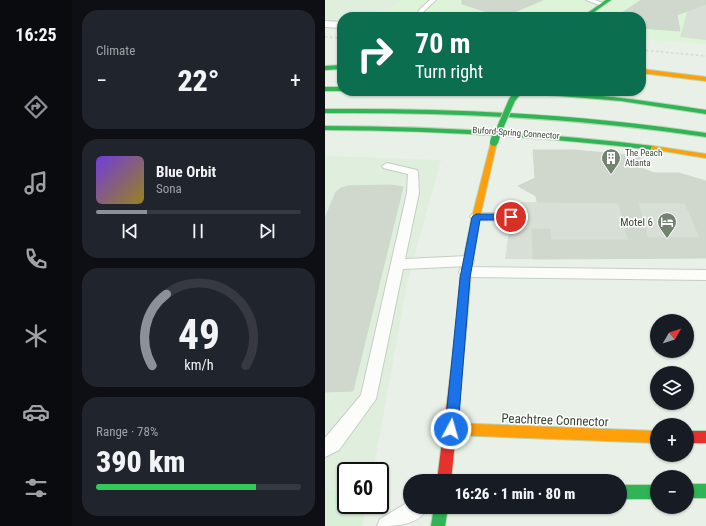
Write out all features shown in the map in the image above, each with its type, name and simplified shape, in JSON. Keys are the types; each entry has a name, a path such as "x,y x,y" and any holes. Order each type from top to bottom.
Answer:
{"main road":[{"path":"592,12 605,2"},
{"path":"325,68 337,67"},
{"path":"646,72 706,79"},
{"path":"646,80 706,86"},
{"path":"325,89 337,89"},
{"path":"445,474 451,429 467,267 476,217 494,142 516,96"},
{"path":"585,96 621,99 706,112"},
{"name":"Buford-Spring Connector","path":"325,111 450,110 536,115 600,121 706,135"},
{"name":"Buford-Spring Connector","path":"325,128 404,127 540,134 593,139 706,156"},
{"name":"Peachtree Connector","path":"451,429 650,437"},
{"path":"694,437 706,437"},
{"path":"694,492 706,491"},
{"path":"627,492 650,492"},
{"path":"438,526 440,514"}],"street":[{"path":"325,24 337,25"}],"lane":[{"path":"421,12 433,0"},
{"path":"589,0 605,2"},
{"path":"325,448 333,444 368,399 413,193 413,172 387,166"},
{"path":"476,217 511,217"},
{"path":"397,264 706,275"},
{"path":"387,526 407,514"}],"shaded area":[{"path":"325,0 404,0 380,12 337,12 337,22 325,21"},
{"path":"404,0 706,0 706,44 646,39 646,12 380,12"},
{"path":"706,2 706,40 680,37 688,9"},
{"path":"325,156 441,160 408,279 375,462 337,462 337,489 325,489"},
{"path":"513,202 706,203 691,217 700,238 648,238 647,233 644,233 628,240 551,240 532,229 533,259 505,259"},
{"path":"325,489 337,489 337,514 364,514 362,526 325,526"}],"building":[{"path":"462,0 543,0 515,12 487,12 462,4"},
{"path":"641,0 706,0 706,4 677,15 680,31 646,28 646,12 623,12"},
{"name":"The Peach Atlanta","path":"533,150 573,150 641,156 641,168 654,173 679,173 706,181 706,258 533,259 532,229 550,229 551,240 628,240 619,203 537,202 536,196 518,186 535,178","holes":["638,203 685,203 700,238 648,238"]},
{"path":"391,185 403,187 353,391 325,392 325,218 336,192 341,188 348,186"}],"railway":[{"path":"325,37 337,38"},
{"path":"646,50 706,56"}],"traffic: fast":[{"path":"591,12 609,0"},
{"path":"325,68 337,67"},
{"path":"325,89 337,89"},
{"path":"494,142 515,96"},
{"path":"585,96 621,99 706,112"},
{"path":"325,111 421,111 516,114 611,122 706,135"},
{"path":"325,128 489,132 653,148"},
{"path":"694,491 706,491"},
{"path":"627,492 650,492"},
{"path":"438,526 440,514"}],"traffic: slow":[{"path":"646,72 706,79"},
{"path":"462,322 466,272 476,217 494,142"},
{"path":"653,148 706,156"},
{"path":"451,429 650,437"}],"traffic: jam":[{"path":"445,474 462,322"},
{"path":"694,437 706,437"}],"place":[{"name":"The Peach Atlanta","path":"611,175"},
{"name":"Motel 6","path":"667,239"}],"route":[{"path":"451,429 459,358 465,278 476,217 511,217"}]}
